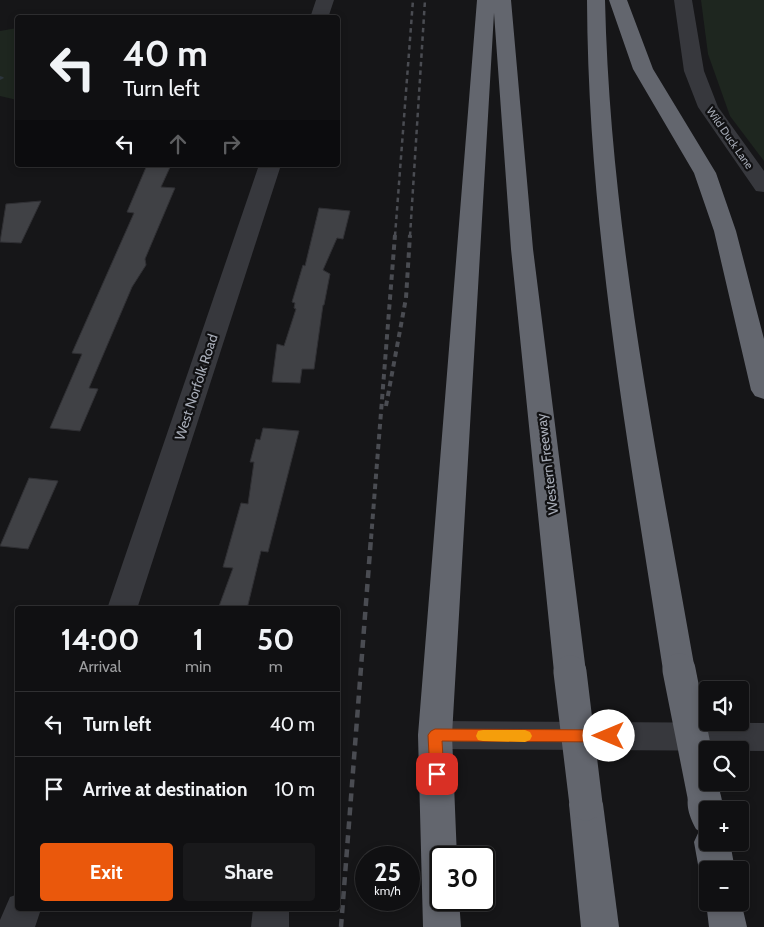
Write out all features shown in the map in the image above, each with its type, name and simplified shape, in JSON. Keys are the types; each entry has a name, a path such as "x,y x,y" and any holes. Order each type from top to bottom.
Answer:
{"highway":[{"path":"442,927 435,735 486,0"},
{"name":"Western Freeway","path":"502,0 522,249 600,927"},
{"path":"596,0 601,129 613,243 639,433 679,670 705,801"},
{"path":"618,0 643,69 705,173 725,231 764,390"},
{"path":"725,911 728,927"}],"street":[{"path":"320,15 325,0"},
{"name":"Wild Duck Lane","path":"683,0 694,71 708,107 764,186"},
{"name":"West Norfolk Road","path":"123,606 269,167"},
{"path":"435,735 764,737"},
{"path":"16,927 21,911"},
{"path":"270,927 271,911"}],"shaded area":[{"path":"701,0 764,0 764,161 730,116 708,54"},
{"path":"15,28 15,100 0,96 0,31"}],"building":[{"path":"146,167 170,167 161,187 175,188 145,259 146,265 132,287 89,388 98,389 80,431 50,428 82,354 72,353 134,213 127,212"},
{"path":"41,201 21,243 0,242 6,204"},
{"path":"319,208 350,211 343,239 337,238 323,270 330,274 323,305 314,369 302,369 300,383 272,382 277,344 284,346 296,309 294,308 295,303 292,302 303,265 305,266"},
{"path":"263,428 299,431 268,552 261,551 248,606 219,606 233,568 223,567 241,503 248,504 254,462 250,462 256,439 260,440"},
{"path":"29,478 58,481 28,549 0,546"}],"railway":[{"path":"395,236 413,0"},
{"path":"410,236 425,0"},
{"path":"371,539 395,235"},
{"path":"386,406 406,298 410,235"},
{"path":"341,927 371,538"}],"slow traffic":[{"path":"483,736 525,736"}],"route":[{"path":"437,774 435,735 609,736"}]}
